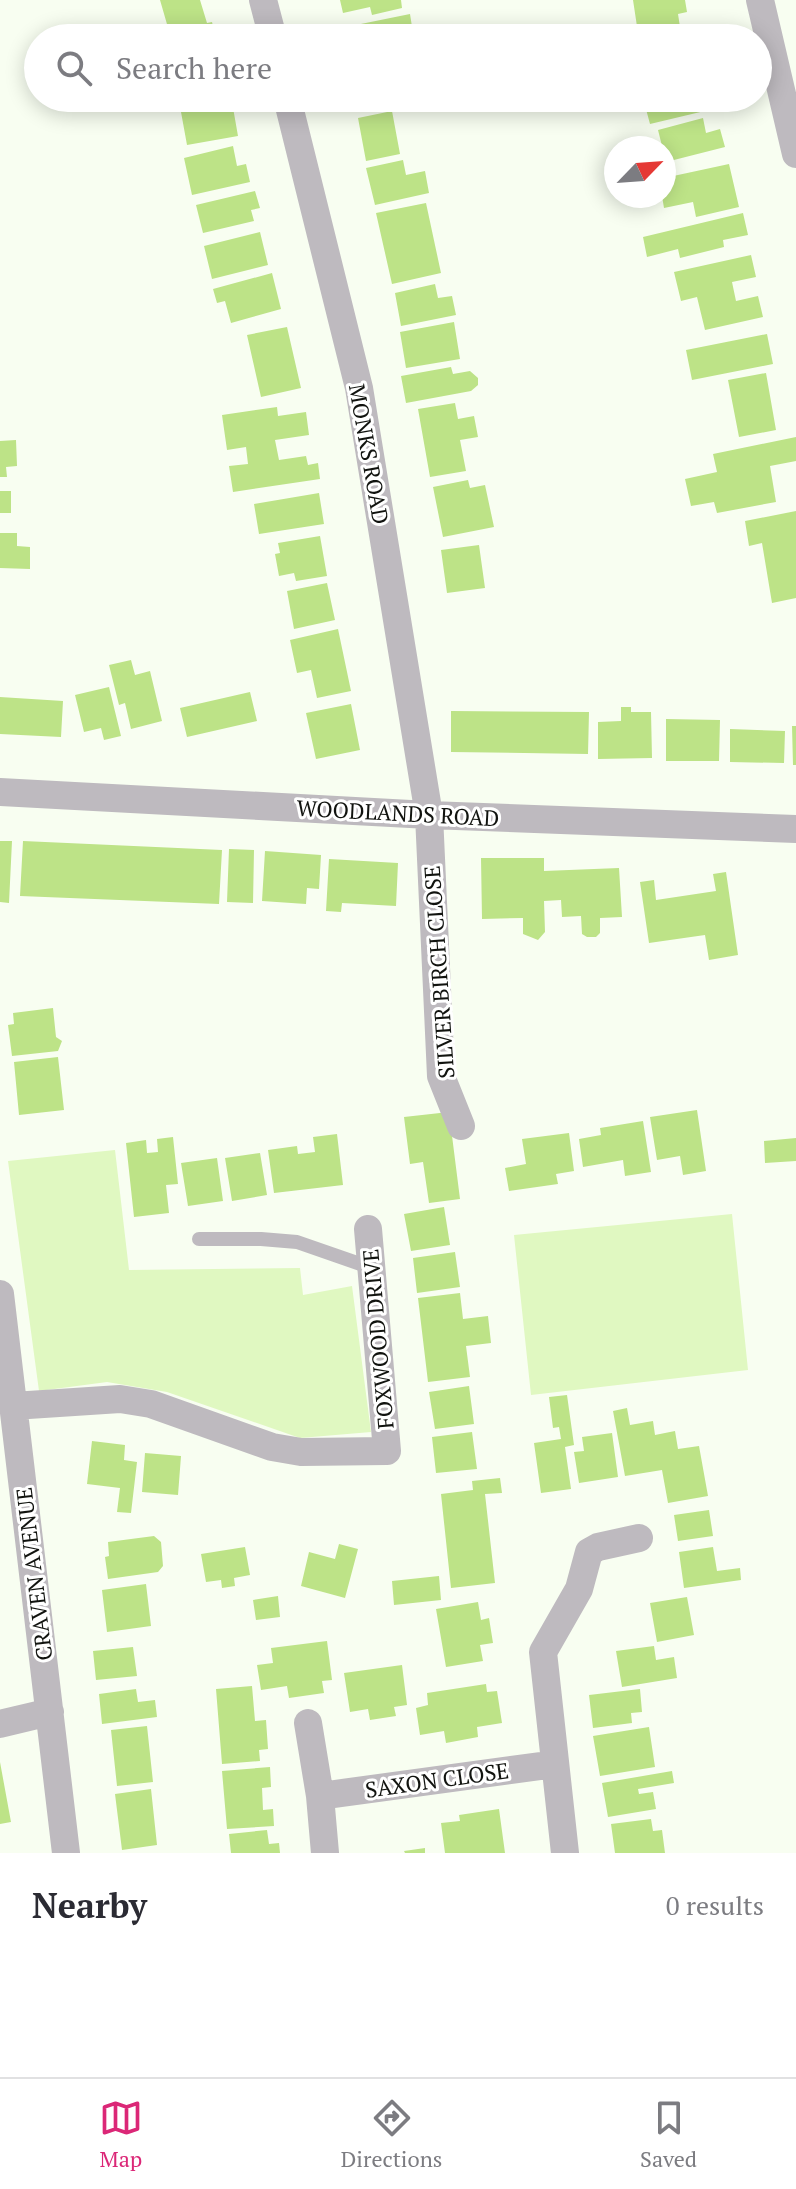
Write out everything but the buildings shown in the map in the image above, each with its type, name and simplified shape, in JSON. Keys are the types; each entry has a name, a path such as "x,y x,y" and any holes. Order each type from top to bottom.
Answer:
{"street":[{"path":"263,0 269,24"},
{"path":"760,0 766,24"},
{"path":"772,51 796,154"},
{"name":"MONKS ROAD","path":"290,112 359,388 429,815"},
{"name":"WOODLANDS ROAD","path":"0,792 429,815 796,829"},
{"name":"SILVER BIRCH CLOSE","path":"429,815 441,1076 461,1126"},
{"name":"FOXWOOD DRIVE","path":"13,1406 120,1399 151,1404 272,1447 301,1452 387,1451 368,1229"},
{"name":"CRAVEN AVENUE","path":"0,1294 66,1853"},
{"path":"565,1853 543,1652 579,1589 589,1552 639,1538"},
{"path":"0,1724 50,1712"},
{"path":"308,1723 320,1796 325,1853"},
{"name":"SAXON CLOSE","path":"320,1796 555,1764"}],"lane":[{"path":"199,1239 297,1242 372,1268"}],"green space":[{"path":"115,1150 129,1270 300,1268 303,1295 352,1286 371,1432 300,1438 167,1392 107,1382 39,1391 8,1161"},
{"path":"732,1214 748,1370 531,1395 514,1235"}]}
